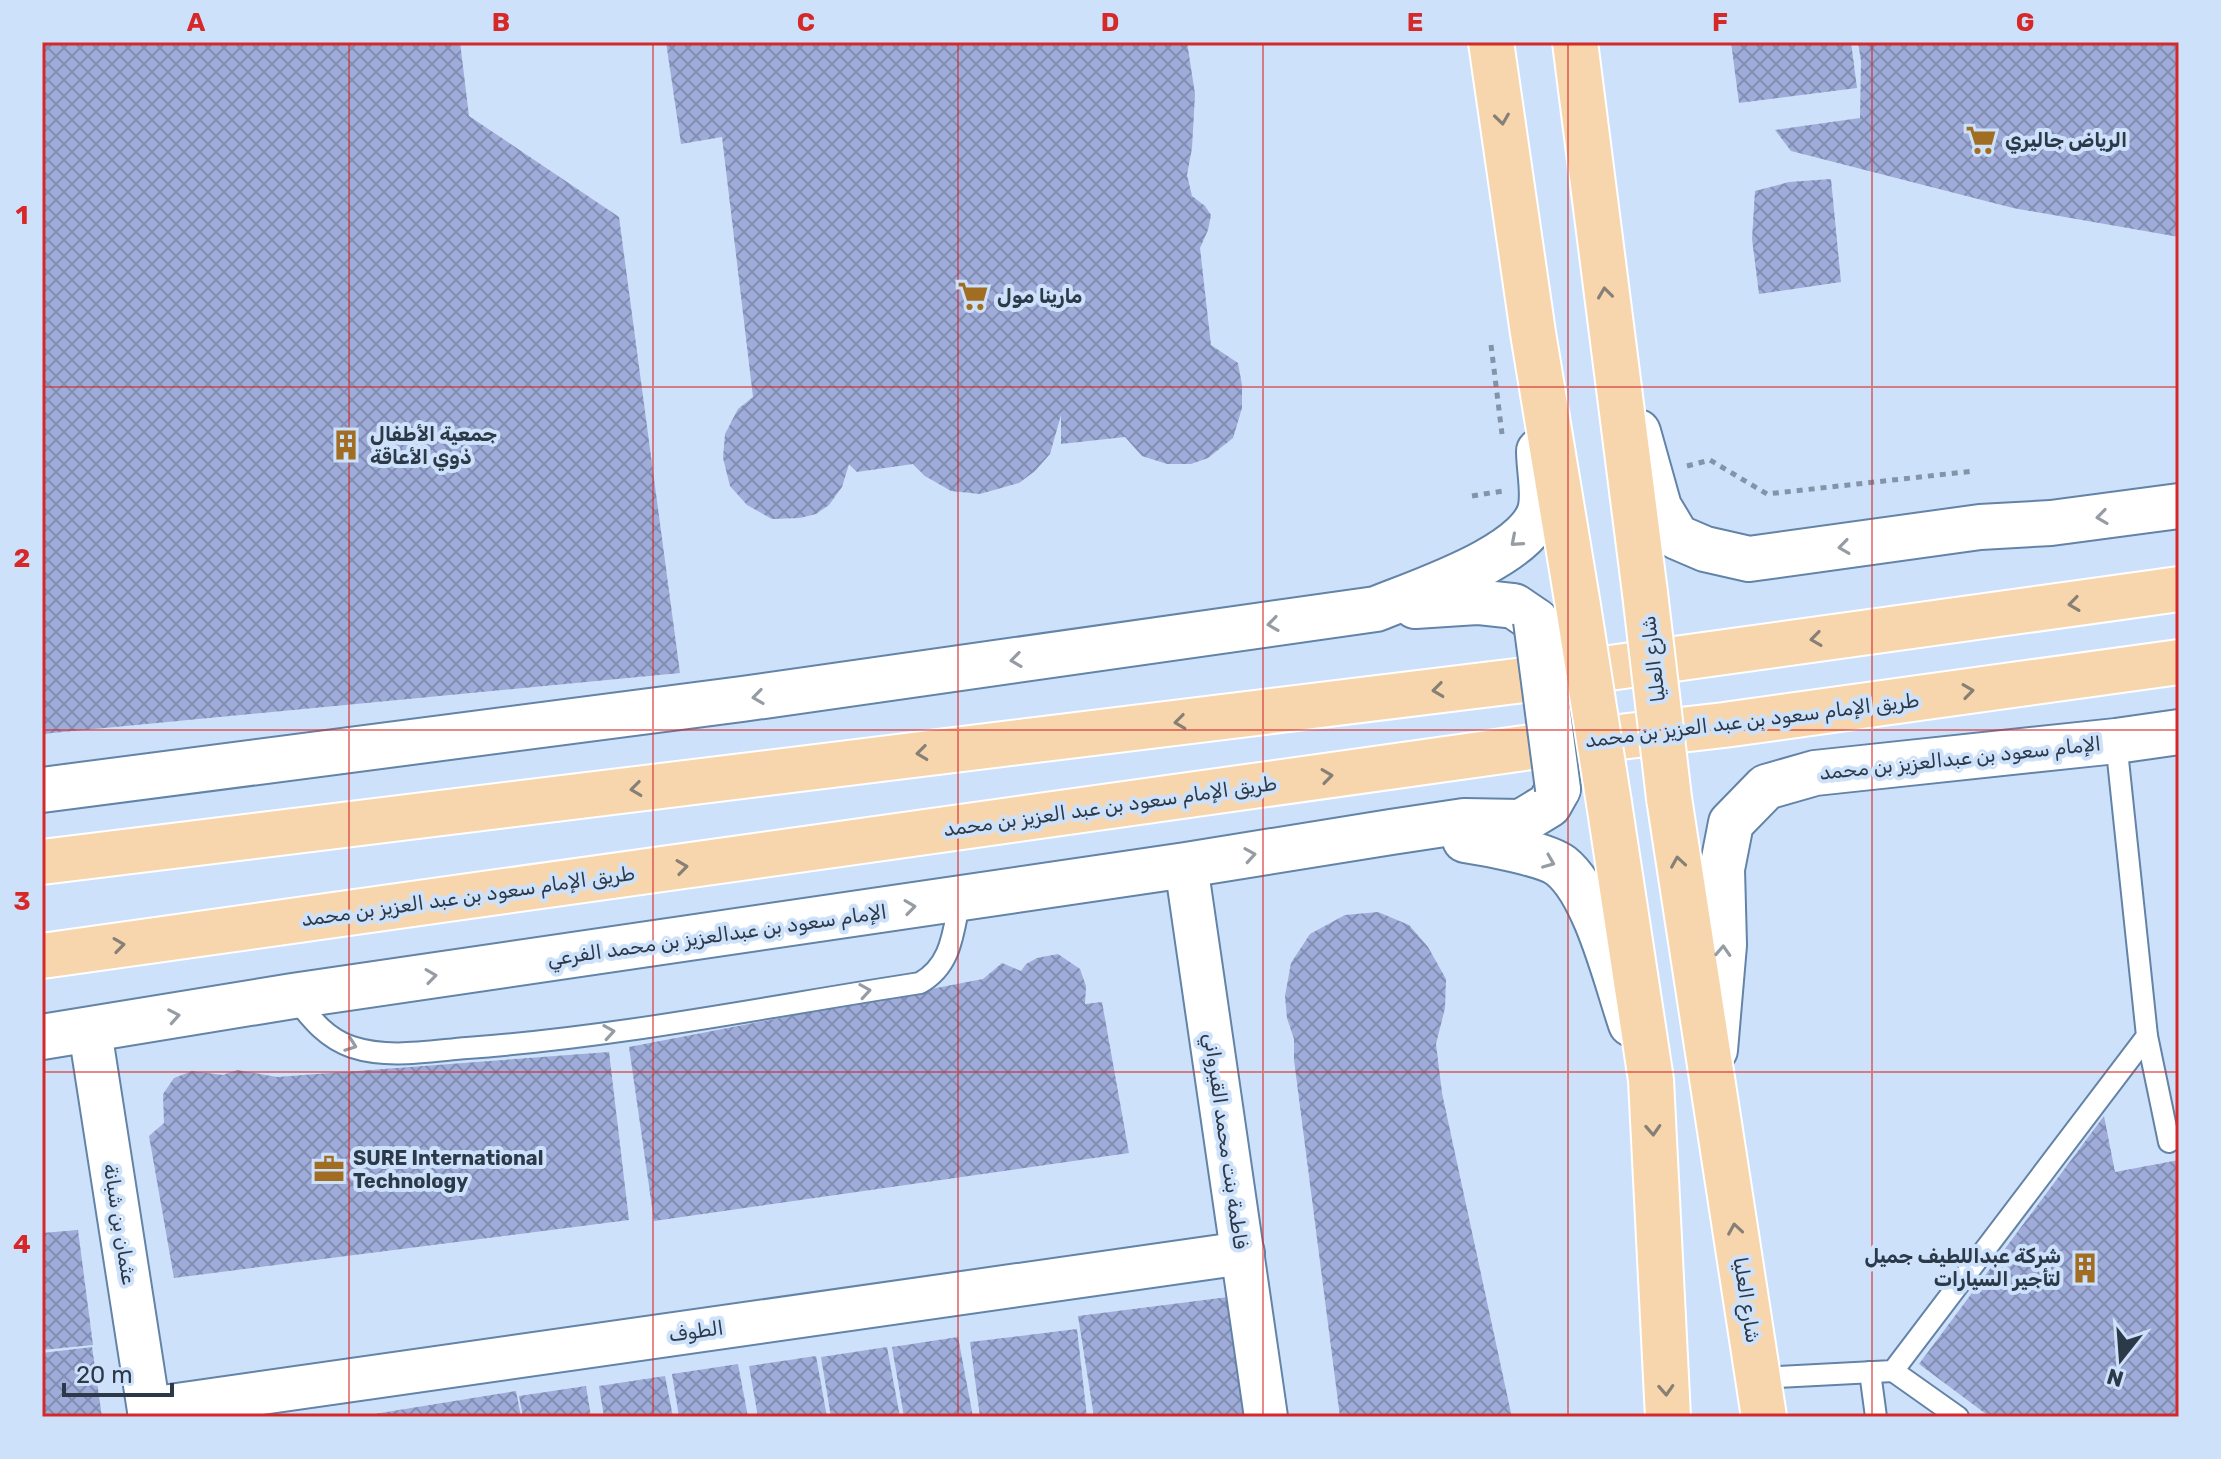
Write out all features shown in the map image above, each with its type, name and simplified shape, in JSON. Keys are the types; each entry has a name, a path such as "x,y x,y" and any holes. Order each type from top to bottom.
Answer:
{"main road":[{"path":"1491,42 1533,333 1651,1080 1668,1417"},
{"name":"شارع العليا","path":"1575,42 1669,798 1762,1398"},
{"path":"42,862 1516,681 2179,589"},
{"name":"طريق الإمام سعود بن عبد العزيز بن محمد","path":"42,956 1524,748 1724,725 2179,662"}],"street":[{"path":"42,790 742,699 1376,609 1501,554 1525,535 1541,509 1533,333"},
{"path":"1611,338 1659,507 1677,537 1705,549 1749,559 1980,527 2051,523 2179,506"},
{"name":"الإمام سعود بن عبدالعزيز بن محمد الفرعي","path":"42,1037 293,996 960,899 1464,821 1521,822 1549,805 1558,789 1536,621 1514,606 1477,602 1376,609"},
{"name":"الإمام سعود بن عبدالعزيز بن محمد","path":"1712,1084 1724,945 1722,869 1731,823 1766,787 1815,773 2179,732"},
{"path":"1391,832 1497,844 1560,864 1588,900 1651,1080"},
{"name":"فاطمة بنت محمد القيرواني","path":"1186,865 1266,1417"},
{"name":"عثمان بن شبانة","path":"90,1031 149,1413"},
{"name":"الطوف","path":"149,1413 1243,1253"}],"lane":[{"path":"2116,741 2147,1036 2169,1142"},
{"path":"293,996 322,1031 349,1046 364,1050 398,1053 537,1043 920,983 932,976 948,954 960,899"},
{"path":"1893,1371 2147,1036"},
{"path":"1762,1398 1870,1372 1893,1371 1958,1417"},
{"path":"1870,1372 1876,1417"}],"path":[{"path":"1710,460 1767,494 1974,471"},
{"path":"1472,496 1508,491"}],"building":[{"name":"جمعية الأطفال ذوي الأعاقة","path":"42,42 460,42 469,116 619,217 680,673 42,734"},
{"name":"مارينا مول","path":"666,42 1187,42 1195,94 1187,175 1192,196 1211,215 1200,248 1211,345 1238,363 1242,385 1242,408 1233,438 1208,458 1191,464 1167,464 1142,456 1125,437 1061,444 1061,415 1050,454 1019,483 980,494 951,491 925,476 913,464 857,472 849,464 842,487 829,505 816,514 772,519 747,505 730,486 723,458 725,434 738,409 753,397 722,137 681,144"},
{"path":"1731,42 1851,42 1857,88 1739,103"},
{"name":"الرياض جاليري","path":"1858,42 2179,42 2179,237 2013,208 1791,151 1775,130 1860,118 1861,61"},
{"path":"1831,179 1841,282 1759,294 1752,239 1755,191 1789,182"},
{"path":"1378,912 1409,925 1428,947 1446,979 1445,1008 1436,1044 1442,1093 1514,1417 1340,1417 1294,1060 1294,1039 1287,1018 1285,996 1291,963 1310,934 1345,915"},
{"path":"1058,954 1080,969 1086,986 1085,1004 1102,1002 1129,1153 654,1221 629,1047 983,979 1002,963 1021,971 1037,958"},
{"path":"609,1052 629,1220 174,1278 149,1136 164,1123 163,1094 174,1078 192,1071 223,1075 237,1070 277,1077"},
{"name":"شركة عبداللطيف جميل لتأجير السيارات","path":"2104,1116 2115,1172 2179,1160 2179,1417 1990,1417 1919,1364"},
{"path":"78,1230 93,1345 42,1350 42,1233"},
{"path":"1228,1297 1244,1417 1094,1417 1078,1316"},
{"path":"1077,1329 1087,1417 980,1417 970,1342"},
{"path":"958,1337 973,1417 904,1417 892,1347"},
{"path":"92,1347 102,1417 42,1417 42,1353"},
{"path":"887,1347 900,1417 831,1417 821,1357"},
{"path":"816,1356 827,1417 758,1417 749,1366"},
{"path":"738,1364 748,1417 679,1417 672,1374"},
{"path":"665,1376 673,1417 604,1417 599,1386"},
{"path":"586,1386 591,1417 523,1417 519,1396"},
{"path":"516,1391 521,1417 368,1417 368,1415"}],"place":[{"name":"الرياض جاليري","path":"1981,140"},
{"name":"مارينا مول","path":"973,296"},
{"name":"جمعية الأطفال ذوي الأعاقة","path":"346,445"},
{"name":"SURE International Technology","path":"329,1169"},
{"name":"شركة عبداللطيف جميل لتأجير السيارات","path":"2085,1268"}]}
